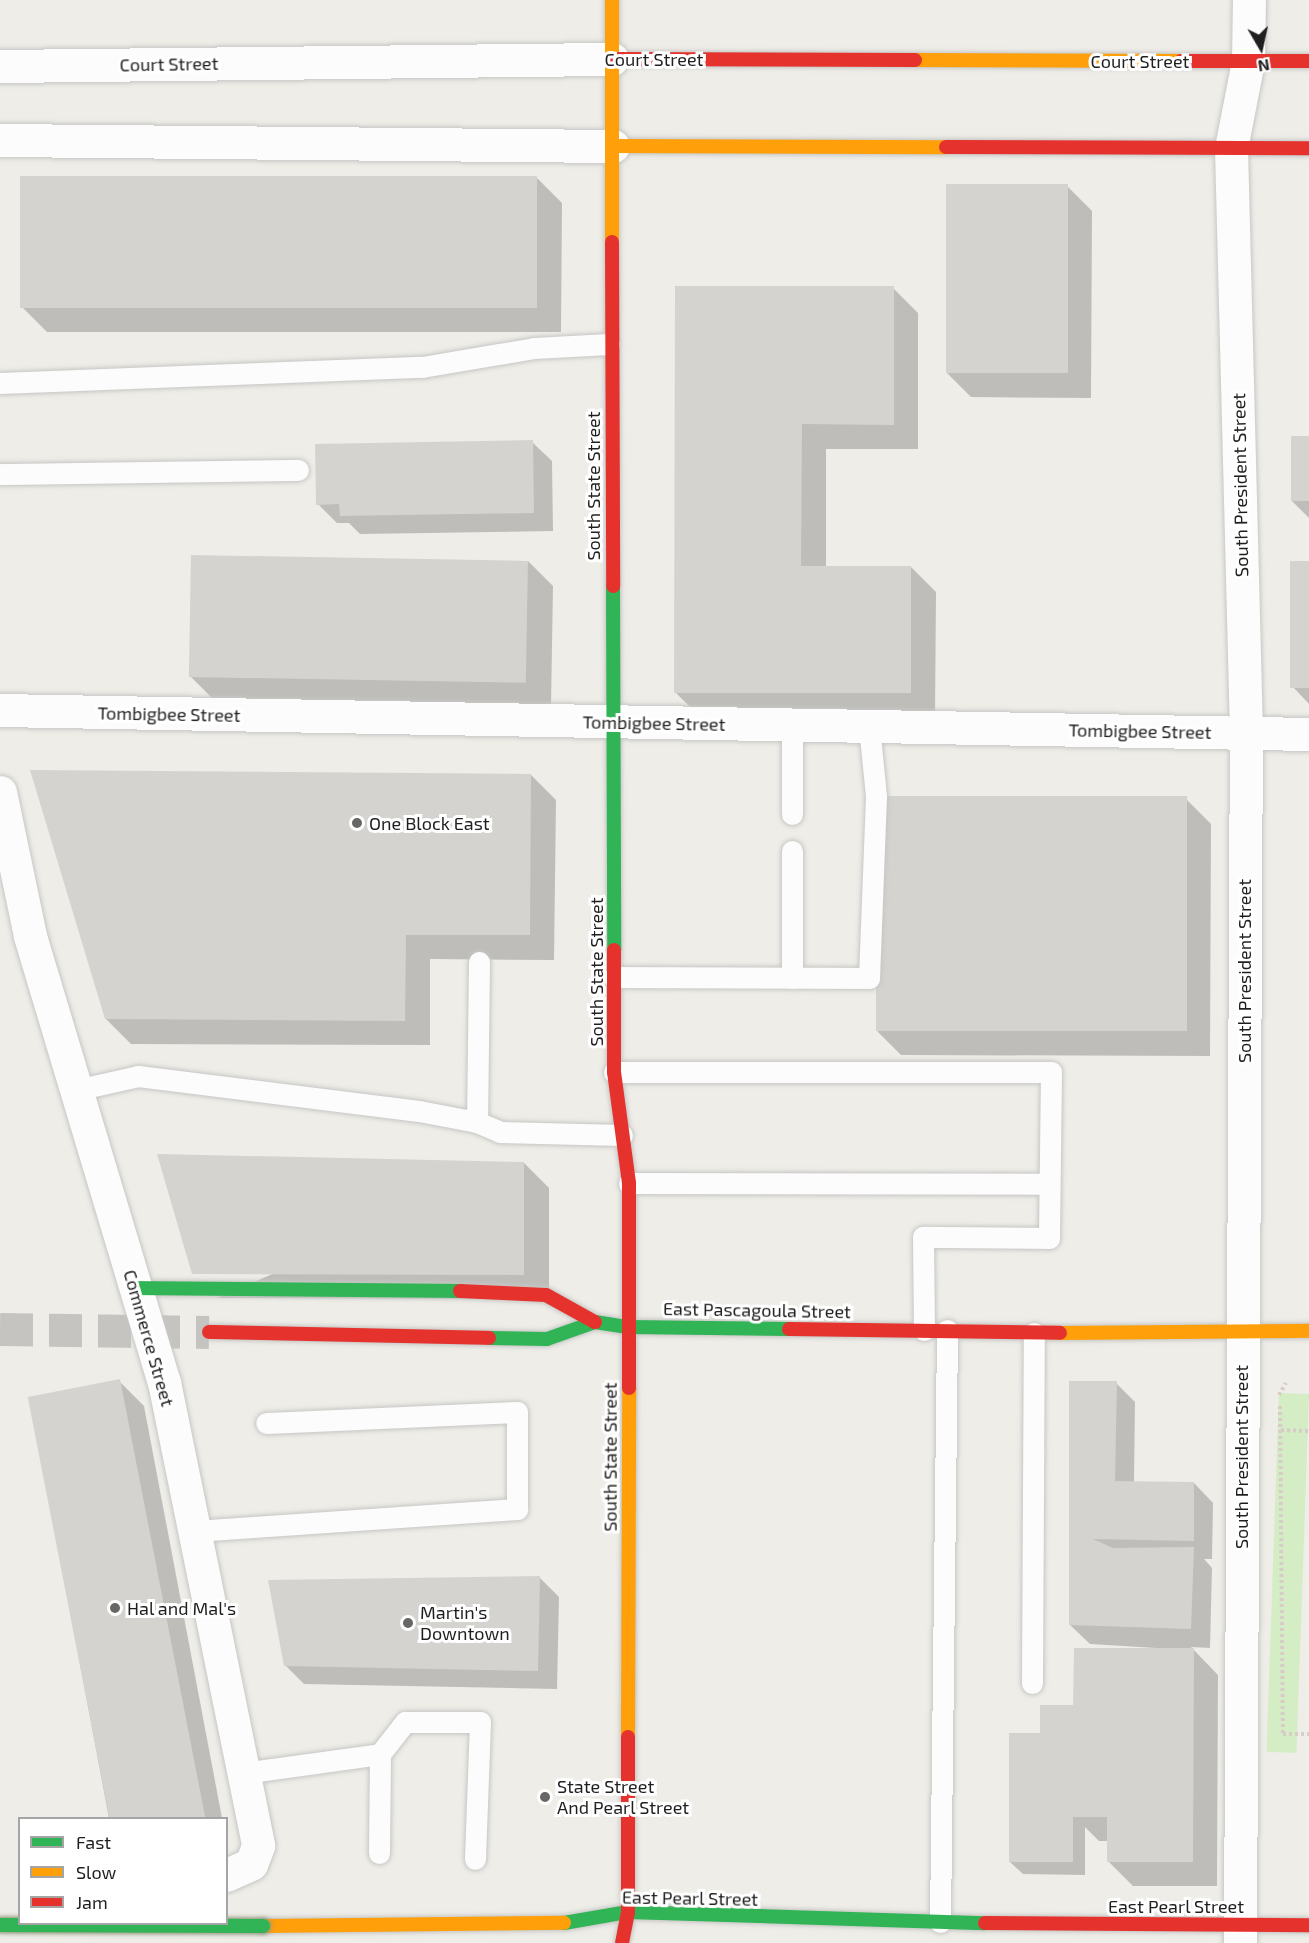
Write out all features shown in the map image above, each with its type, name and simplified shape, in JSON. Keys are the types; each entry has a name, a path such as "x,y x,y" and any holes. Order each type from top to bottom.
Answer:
{"main road":[{"name":"South State Street","path":"612,0 613,146 609,344 614,1072 629,1183 628,1912 622,1943"},
{"name":"Court Street","path":"612,59 1309,61"},
{"path":"613,146 1309,148"},
{"path":"135,1288 514,1292 546,1295 595,1322"},
{"name":"East Pascagoula Street","path":"209,1332 547,1339 595,1322 628,1327 1034,1333 1309,1330"},
{"name":"East Pearl Street","path":"0,1925 546,1926 628,1912 1240,1934 1309,1925"}],"street":[{"name":"South President Street","path":"1240,1934 1241,1330 1246,733 1232,148 1248,61 1249,0"},
{"name":"Court Street","path":"0,66 612,59"},
{"path":"0,140 613,146"},
{"name":"Tombigbee Street","path":"0,710 1309,734"},
{"name":"Commerce Street","path":"0,792 30,936 164,1382 258,1846 251,1864 228,1874"}],"lane":[{"path":"0,383 422,367 534,348 609,344"},
{"path":"0,474 298,470"},
{"path":"792,725 792,814"},
{"path":"614,977 869,978 876,795 869,726"},
{"path":"792,851 792,978"},
{"path":"477,1122 479,962"},
{"path":"614,1072 1051,1072 1048,1238 922,1237 924,1330"},
{"path":"76,1090 138,1076 419,1111 477,1122 500,1132 622,1135"},
{"path":"629,1183 1049,1184"},
{"path":"940,1922 947,1330"},
{"path":"1032,1683 1034,1333"},
{"path":"194,1531 517,1509 517,1412 266,1423"},
{"path":"379,1853 380,1754 405,1722 480,1722 475,1859"},
{"path":"243,1773 380,1754"},
{"path":"105,1943 106,1925"}],"path":[{"path":"1286,1383 1280,1393 1283,1734 1309,1734"},
{"path":"1281,1430 1309,1431"}],"green space":[{"path":"1279,1393 1309,1394 1296,1753 1266,1752"}],"building":[{"path":"20,176 537,176 537,308 20,308"},
{"path":"946,184 1068,184 1068,373 946,373"},
{"path":"675,286 894,286 894,425 802,424 801,566 911,566 911,693 674,693"},
{"path":"1291,436 1309,436 1309,501 1291,501"},
{"path":"533,440 534,513 340,516 339,504 316,505 315,444"},
{"path":"191,555 528,561 526,683 189,677"},
{"path":"1290,561 1309,561 1309,688 1290,688"},
{"path":"30,770 531,774 530,935 406,935 405,1021 105,1019"},
{"path":"876,796 1187,796 1187,1031 876,1031"},
{"path":"157,1154 524,1162 524,1275 192,1274"},
{"name":"Hal and Mal's","path":"120,1379 205,1817 109,1817 28,1397"},
{"path":"1069,1381 1117,1381 1115,1481 1194,1482 1194,1541 1093,1539 1113,1548 1194,1547 1191,1629 1069,1625"},
{"name":"Martin's Downtown","path":"540,1576 538,1671 284,1666 268,1580"},
{"path":"1074,1648 1194,1648 1193,1862 1107,1862 1107,1817 1073,1817 1073,1862 1009,1862 1009,1733 1040,1733 1040,1705 1073,1705"}],"tunnel":[{"path":"0,1329 209,1332"}],"traffic: fast":[{"path":"613,586 614,950"},
{"path":"135,1288 460,1291"},
{"path":"489,1338 547,1339 595,1322 628,1327 789,1329"},
{"path":"564,1923 628,1912 985,1923"},
{"path":"0,1925 263,1926"}],"traffic: slow":[{"path":"612,0 612,242"},
{"path":"915,60 1181,61"},
{"path":"613,146 946,147"},
{"path":"1060,1333 1309,1331"},
{"path":"628,1737 629,1388"},
{"path":"263,1926 564,1923"}],"traffic: jam":[{"path":"612,59 915,60"},
{"path":"1181,61 1309,61"},
{"path":"946,147 1309,148"},
{"path":"612,242 613,586"},
{"path":"614,950 614,1072 629,1183 629,1388"},
{"path":"460,1291 546,1295 595,1322"},
{"path":"789,1329 1060,1333"},
{"path":"209,1332 489,1338"},
{"path":"622,1943 628,1912 628,1737"},
{"path":"985,1923 1309,1925"}],"place":[{"name":"One Block East","path":"357,823"},
{"name":"Hal and Mal's","path":"115,1608"},
{"name":"Martin's Downtown","path":"408,1623"},
{"name":"State Street And Pearl Street","path":"545,1797"}]}
